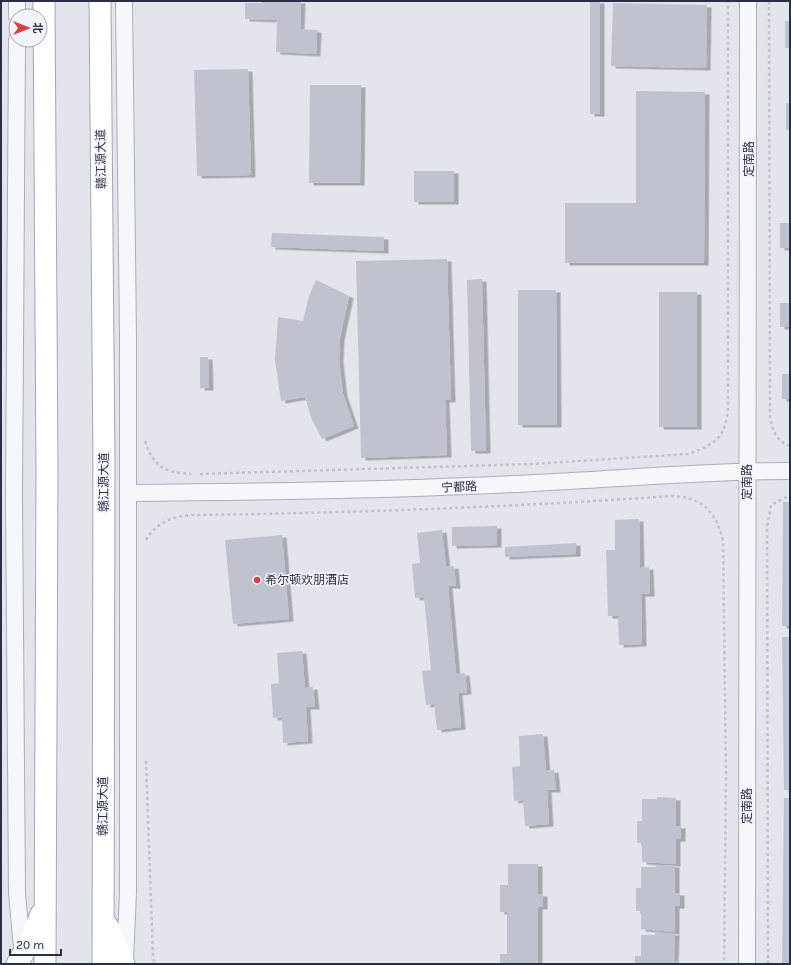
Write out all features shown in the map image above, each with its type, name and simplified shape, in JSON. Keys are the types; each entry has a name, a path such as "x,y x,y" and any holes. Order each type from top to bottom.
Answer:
{"main road":[{"path":"44,1 47,463 45,964"},
{"name":"赣江源大道","path":"100,1 104,462 102,900 104,964"},
{"path":"21,961 39,920 46,898"},
{"path":"102,900 110,935 124,964"}],"street":[{"path":"124,1 128,336 128,892 124,964"},
{"name":"定南路","path":"747,964 748,1"},
{"path":"17,48 7,497 17,894 21,961"},
{"name":"宁都路","path":"128,493 375,490 747,471 790,471"}],"path":[{"path":"145,433 145,441 150,457 161,467 172,473 191,474 508,465 688,454 704,448 717,440 728,420 728,1"},
{"path":"768,1 770,416 772,431 783,444 790,446"},
{"path":"768,964 767,527 771,505 790,495"},
{"path":"144,546 146,539 160,523 174,517 192,515 385,512 535,506 672,496 685,496 704,506 712,512 720,529 723,541 726,773 724,964"},
{"path":"146,758 153,957 155,964"}],"building":[{"path":"262,1 301,1 300,29 317,30 316,54 276,52 277,20 245,19 245,3 262,3"},
{"path":"590,1 600,1 600,114 590,114"},
{"path":"613,3 707,5 706,68 611,66"},
{"path":"785,21 790,21 790,48 785,48"},
{"path":"248,69 251,175 197,176 194,70"},
{"path":"310,85 361,85 360,183 309,183"},
{"path":"636,91 705,92 704,263 565,263 565,203 636,203"},
{"path":"786,103 790,103 790,130 786,130"},
{"path":"414,171 454,171 454,202 414,202"},
{"path":"780,223 790,223 790,248 780,248"},
{"path":"272,233 384,237 384,251 271,247"},
{"path":"447,259 451,400 445,400 447,455 361,458 356,261"},
{"path":"482,279 486,451 471,451 467,280"},
{"path":"316,280 349,296 340,338 339,360 343,394 354,426 322,439 312,420 305,397 281,401 275,360 278,317 303,321 309,296"},
{"path":"518,290 556,290 557,425 518,425"},
{"path":"659,292 697,292 697,427 659,427"},
{"path":"780,303 790,303 790,327 780,327"},
{"path":"200,357 208,357 209,388 200,388"},
{"path":"782,374 790,374 790,399 782,399"},
{"path":"783,502 790,502 790,626 782,626"},
{"path":"639,519 640,568 649,567 650,594 641,594 642,644 619,645 618,616 608,616 606,550 615,550 615,520"},
{"path":"497,526 497,545 452,546 452,527"},
{"path":"442,530 446,567 454,566 456,586 448,586 456,674 465,673 467,692 458,693 461,727 437,730 434,704 426,705 422,671 431,670 424,597 415,598 412,564 420,563 417,533"},
{"name":"希尔顿欢朋酒店","path":"282,535 289,619 233,624 225,540"},
{"path":"576,543 576,554 505,557 505,547"},
{"path":"782,637 790,637 790,790 784,790"},
{"path":"302,651 305,688 313,687 315,707 306,707 308,741 283,743 282,717 273,718 271,684 279,683 277,653"},
{"path":"543,734 546,771 554,770 556,790 547,790 549,824 525,826 523,800 514,801 512,767 520,766 519,736"},
{"path":"657,797 676,798 676,826 681,826 681,839 676,839 676,864 642,862 642,843 637,843 637,821 642,821 642,799 657,799"},
{"path":"784,798 790,798 790,964 782,964"},
{"path":"508,864 538,864 538,894 543,894 543,907 538,907 538,964 500,964 500,954 507,954 507,912 500,912 500,885 508,885"},
{"path":"656,865 675,865 675,893 680,893 680,906 675,906 675,932 641,929 641,911 636,911 636,888 641,888 641,867 656,867"},
{"path":"655,933 675,933 674,961 679,961 679,964 635,964 635,956 641,956 641,935 655,935"}],"place":[{"name":"希尔顿欢朋酒店","path":"257,580"}]}
